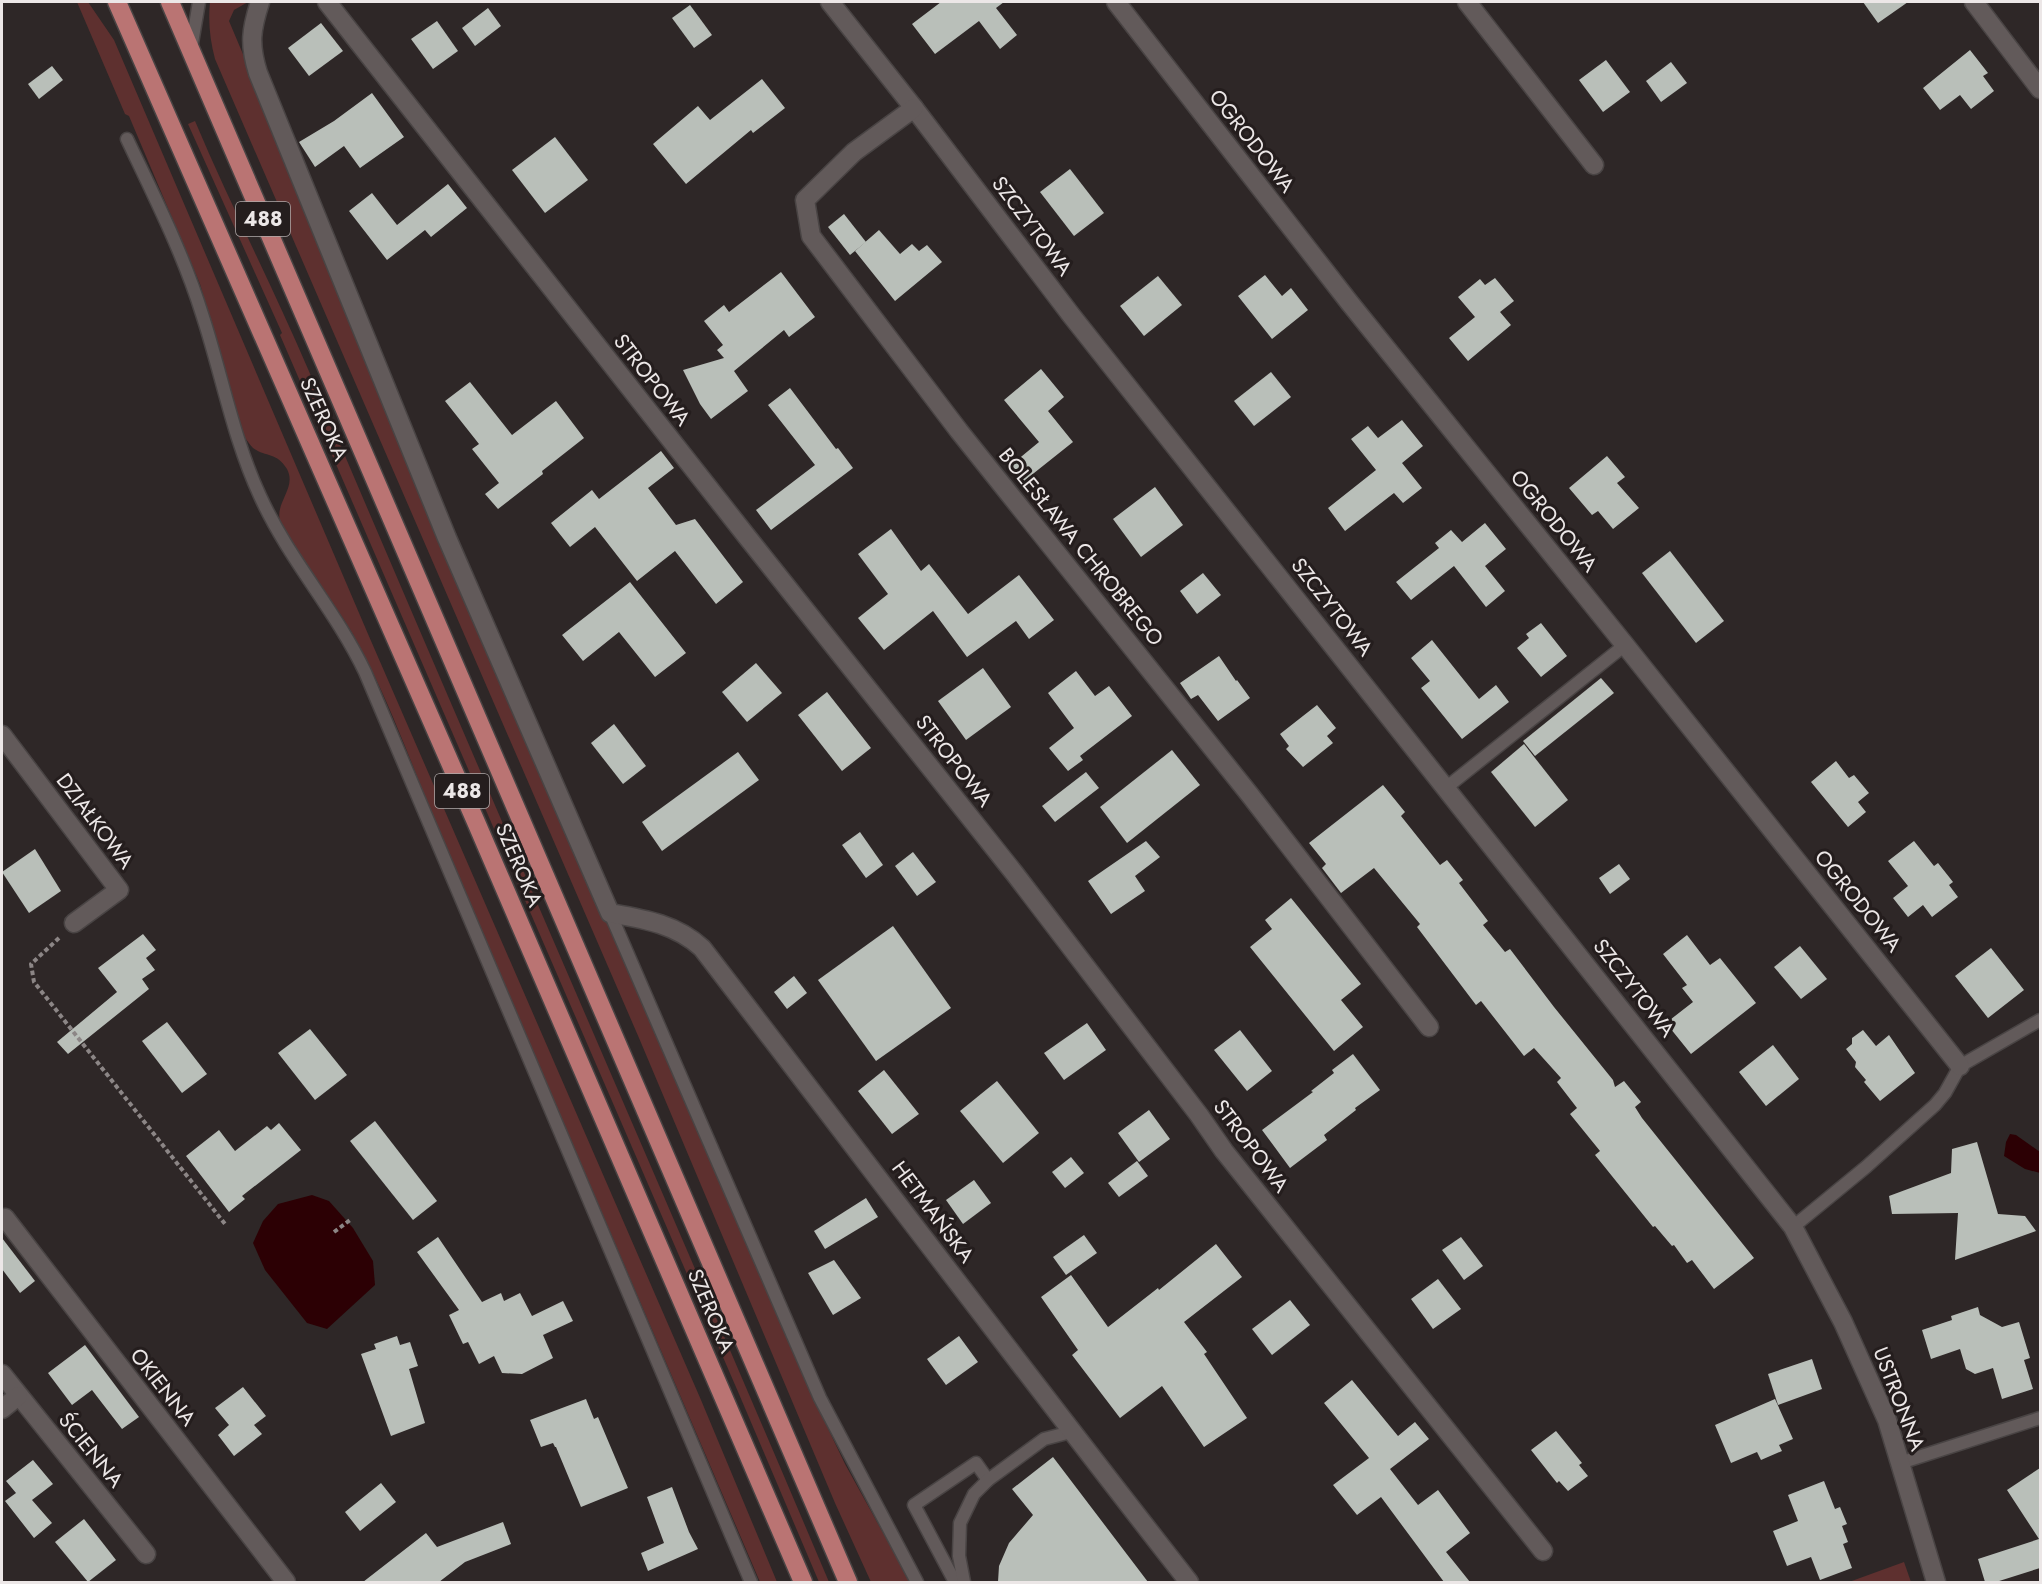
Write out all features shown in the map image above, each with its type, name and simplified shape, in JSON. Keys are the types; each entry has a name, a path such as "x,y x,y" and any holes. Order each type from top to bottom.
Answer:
{"main road":[{"name":"SZEROKA","path":"117,2 476,822 802,1582"},
{"name":"SZEROKA","path":"170,2 848,1582"}],"street":[{"path":"260,2 251,43 258,73 447,538 610,913"},
{"name":"STROPOWA","path":"327,2 1015,874 1199,1114 1224,1151 1543,1551"},
{"name":"SZCZYTOWA","path":"830,2 914,108 1071,315 1447,787 1797,1234"},
{"name":"OGRODOWA","path":"1116,2 1349,302 1960,1066"},
{"path":"1467,2 1594,165"},
{"path":"1974,2 2040,89"},
{"name":"BOLESŁAWA CHROBREGO","path":"914,108 854,152 805,200 811,236 959,431 1250,795 1429,1027"},
{"name":"DZIAŁKOWA","path":"2,735 119,890 74,923"},
{"name":"HETMAŃSKA","path":"610,913 642,919 681,932 702,948 1071,1432 1189,1582"},
{"name":"OKIENNA","path":"5,1218 286,1582"},
{"name":"USTRONNA","path":"1797,1234 1843,1322 1887,1420 1936,1582"},
{"name":"ŚCIENNA","path":"2,1374 146,1554"},
{"path":"2,1409 18,1396"}],"lane":[{"path":"191,50 199,2"},
{"path":"127,139 183,257 237,435 260,496 293,558 336,618 365,672 752,1582"},
{"path":"1447,787 1625,645"},
{"path":"610,913 820,1398 917,1582"},
{"path":"1797,1234 1866,1167 1935,1105 1945,1093 1960,1066 2040,1020"},
{"path":"1900,1463 2040,1418"},
{"path":"964,1582 959,1556 960,1523 974,1494 988,1480 1044,1439 1071,1432"},
{"path":"955,1582 914,1504 976,1462 988,1480"}],"path":[{"path":"74,923 31,964 34,982 225,1224"},
{"path":"334,1232 350,1220"}],"shaded area":[{"path":"77,2 88,2 114,40 368,634 701,1400 777,1582 760,1582 371,669 344,620 281,525 280,508 289,482 287,469 275,457 257,451 244,437 200,284 129,116 125,114"},
{"path":"210,2 248,2 234,10 229,21 553,797 821,1414 845,1464 909,1582 871,1582 835,1503 639,1038 215,59 210,31"},
{"path":"195,121 308,369 829,1582 819,1582 280,335 282,333 188,124"},
{"path":"2010,1134 2016,1135 2040,1152 2040,1173 2025,1169 2004,1156"},
{"path":"312,1195 329,1201 353,1228 373,1261 375,1285 327,1329 307,1323 265,1270 253,1243 263,1221 278,1204"},
{"path":"1904,1562 1911,1582 1849,1582"}],"building":[{"path":"941,2 1004,2 996,8 1017,35 1000,49 979,21 935,54 912,24"},
{"path":"1863,2 1908,2 1878,23"},
{"path":"690,5 712,35 694,48 672,18"},
{"path":"488,8 501,26 475,46 462,28"},
{"path":"437,21 458,51 433,69 411,39"},
{"path":"321,23 343,51 309,76 288,48"},
{"path":"1970,50 1988,73 1983,76 1994,91 1971,109 1960,95 1940,110 1923,88"},
{"path":"1606,60 1630,92 1603,112 1579,80"},
{"path":"1671,62 1687,83 1661,102 1646,81"},
{"path":"52,66 63,80 39,99 28,84"},
{"path":"762,79 785,108 753,133 751,130 686,184 653,144 698,106 710,120"},
{"path":"372,93 404,137 360,168 344,146 315,167 299,142 334,121"},
{"path":"555,137 588,180 545,213 512,170"},
{"path":"1070,169 1104,213 1074,236 1040,192"},
{"path":"448,184 467,208 431,237 425,230 387,260 349,211 372,193 397,225"},
{"path":"844,214 866,242 850,255 828,227"},
{"path":"879,230 900,254 912,244 919,251 927,245 942,262 895,301 855,251"},
{"path":"781,272 815,317 789,337 784,330 734,371 748,391 711,419 700,404 683,370 724,358 717,350 723,345 704,321 724,305 729,312"},
{"path":"1265,275 1282,296 1291,288 1308,310 1272,339 1238,296"},
{"path":"1158,276 1182,305 1144,336 1120,306"},
{"path":"1495,278 1514,301 1500,312 1511,325 1468,361 1449,338 1475,317 1458,297 1480,279 1485,285"},
{"path":"1041,369 1064,397 1048,411 1073,442 1024,481 1011,465 1039,442 1004,400"},
{"path":"1271,372 1291,397 1254,426 1234,401"},
{"path":"470,382 512,435 556,401 584,438 498,509 485,494 499,483 472,449 479,444 445,401"},
{"path":"790,388 853,468 771,530 756,510 815,465 768,405"},
{"path":"1402,420 1423,446 1402,463 1422,488 1403,503 1394,493 1345,531 1328,508 1376,470 1351,439 1368,426 1378,438"},
{"path":"661,451 674,468 648,488 676,525 695,519 743,582 716,604 675,551 637,581 595,527 570,547 551,523 592,490 599,499"},
{"path":"1607,456 1625,477 1617,483 1639,508 1613,529 1598,511 1592,515 1569,488"},
{"path":"1155,487 1183,525 1141,557 1113,519"},
{"path":"1485,523 1506,549 1485,566 1505,591 1486,607 1454,566 1411,600 1396,582 1439,548 1435,543 1451,530 1462,542"},
{"path":"891,529 921,571 929,564 968,614 1019,575 1054,620 1029,639 1016,621 967,657 933,611 884,650 858,618 888,594 858,554"},
{"path":"1670,551 1724,621 1696,643 1642,573"},
{"path":"1203,573 1221,595 1197,614 1180,591"},
{"path":"630,582 686,653 655,677 619,632 583,661 562,635"},
{"path":"1541,623 1567,656 1541,677 1517,648 1529,638 1526,634"},
{"path":"1432,640 1479,699 1496,685 1509,702 1462,739 1421,688 1430,681 1411,658"},
{"path":"1219,656 1250,698 1218,721 1198,695 1191,699 1180,683"},
{"path":"756,663 782,693 747,722 722,692"},
{"path":"983,668 1011,707 966,740 938,701"},
{"path":"1076,671 1095,696 1109,686 1132,716 1080,756 1083,760 1068,771 1049,748 1074,728 1048,693"},
{"path":"1601,678 1614,693 1535,756 1523,741"},
{"path":"827,692 871,748 842,771 798,715"},
{"path":"1317,705 1336,728 1327,736 1333,743 1303,767 1286,749 1289,746 1280,734"},
{"path":"614,724 646,766 623,784 591,743"},
{"path":"1524,744 1568,800 1535,827 1491,772"},
{"path":"1172,750 1200,785 1127,843 1100,807"},
{"path":"738,752 759,780 662,851 642,822"},
{"path":"1836,761 1849,778 1854,775 1869,793 1858,802 1866,812 1848,827 1811,782"},
{"path":"1086,772 1099,788 1055,822 1042,806"},
{"path":"1383,785 1405,812 1401,816 1440,865 1447,860 1463,880 1459,883 1488,921 1483,925 1505,952 1510,949 1613,1080 1615,1087 1624,1081 1641,1102 1635,1107 1642,1118 1754,1258 1714,1289 1692,1260 1687,1263 1674,1245 1672,1246 1655,1226 1653,1227 1595,1155 1600,1151 1570,1114 1577,1108 1557,1082 1561,1078 1534,1048 1524,1056 1481,1001 1476,1005 1417,927 1420,924 1374,868 1341,893 1322,868 1326,864 1309,843"},
{"path":"860,832 883,865 866,878 842,845"},
{"path":"1146,841 1160,857 1135,876 1145,891 1111,914 1088,881"},
{"path":"1914,841 1934,866 1938,863 1953,882 1949,885 1958,897 1932,917 1923,905 1908,917 1893,898 1908,886 1888,861"},
{"path":"35,849 61,891 29,913 2,872"},
{"path":"913,852 936,882 917,896 895,866"},
{"path":"1619,864 1630,879 1610,894 1599,878"},
{"path":"1291,898 1361,984 1341,1000 1363,1027 1334,1051 1250,947 1272,929 1265,920"},
{"path":"893,926 951,1008 876,1061 818,980"},
{"path":"143,934 156,950 146,958 155,970 142,979 149,989 68,1054 57,1042 117,992 98,968"},
{"path":"1687,935 1710,965 1720,958 1756,1003 1691,1054 1666,1023 1693,1002 1682,988 1687,985 1663,954"},
{"path":"1800,946 1827,979 1801,999 1774,967"},
{"path":"1991,948 2024,990 1988,1018 1955,976"},
{"path":"794,976 807,993 787,1009 774,992"},
{"path":"167,1022 207,1074 182,1093 142,1041"},
{"path":"1087,1023 1106,1050 1064,1080 1044,1053"},
{"path":"310,1029 347,1075 315,1100 278,1053"},
{"path":"1240,1030 1272,1071 1247,1091 1214,1050"},
{"path":"1863,1030 1876,1046 1889,1035 1915,1073 1880,1101 1864,1082 1866,1080 1855,1067 1856,1062 1846,1049 1852,1044 1852,1038"},
{"path":"1773,1045 1799,1079 1766,1106 1739,1072"},
{"path":"1353,1054 1380,1090 1324,1135 1327,1140 1290,1168 1262,1130 1313,1092 1311,1091 1334,1073 1332,1070"},
{"path":"884,1070 919,1114 892,1134 858,1091"},
{"path":"997,1081 1039,1133 1003,1163 960,1111"},
{"path":"1149,1110 1170,1139 1139,1162 1118,1133"},
{"path":"375,1121 437,1201 413,1220 350,1141"},
{"path":"279,1123 301,1150 242,1196 245,1199 229,1212 186,1156 219,1130 235,1151 267,1126 271,1130"},
{"path":"1977,1142 1998,1214 2025,1216 2036,1231 1955,1260 1958,1213 1892,1214 1889,1196 1951,1173 1952,1149"},
{"path":"1071,1157 1084,1173 1065,1188 1052,1172"},
{"path":"1137,1161 1148,1176 1119,1197 1108,1183"},
{"path":"974,1180 991,1203 963,1224 946,1200"},
{"path":"866,1198 878,1217 825,1249 814,1231"},
{"path":"1084,1235 1097,1253 1066,1275 1053,1257"},
{"path":"438,1237 482,1302 501,1293 504,1301 520,1293 532,1316 563,1301 573,1321 543,1335 553,1358 522,1374 502,1373 494,1356 479,1364 468,1342 463,1344 449,1315 459,1310 417,1252"},
{"path":"1461,1237 1483,1266 1464,1280 1442,1250"},
{"path":"2,1238 35,1281 20,1293 2,1269"},
{"path":"1216,1244 1242,1277 1184,1322 1207,1352 1204,1354 1247,1418 1204,1447 1162,1386 1120,1418 1072,1355 1078,1350 1041,1297 1071,1275 1108,1327"},
{"path":"834,1260 861,1298 833,1315 808,1273"},
{"path":"1438,1279 1461,1309 1433,1329 1411,1299"},
{"path":"1290,1300 1310,1325 1272,1355 1252,1329"},
{"path":"1978,1307 1980,1315 2002,1327 2019,1322 2030,1358 2024,1360 2033,1389 2002,1399 1993,1368 1975,1374 1966,1369 1960,1349 1931,1359 1922,1330 1952,1320 1951,1316"},
{"path":"397,1336 400,1345 410,1342 418,1366 409,1369 425,1423 391,1436 361,1354 376,1349 374,1344"},
{"path":"959,1336 978,1362 946,1385 927,1359"},
{"path":"85,1345 139,1417 122,1429 92,1390 72,1405 48,1373"},
{"path":"1812,1359 1822,1389 1778,1405 1768,1374"},
{"path":"1352,1380 1398,1436 1415,1422 1429,1439 1390,1469 1418,1505 1438,1490 1470,1533 1446,1552 1470,1582 1444,1582 1381,1497 1357,1515 1333,1485 1369,1458 1324,1403"},
{"path":"243,1387 266,1416 254,1425 262,1434 234,1456 218,1435 229,1425 215,1408"},
{"path":"586,1399 594,1419 598,1417 628,1488 581,1507 556,1447 553,1443 541,1447 530,1420"},
{"path":"1775,1399 1793,1439 1779,1445 1782,1451 1761,1460 1757,1452 1731,1463 1715,1425"},
{"path":"1556,1431 1582,1463 1579,1465 1588,1476 1568,1491 1559,1481 1557,1483 1531,1450"},
{"path":"1053,1457 1148,1582 998,1582 999,1566 1009,1543 1033,1515 1012,1489"},
{"path":"33,1460 53,1484 32,1500 52,1523 34,1538 5,1501 16,1493 6,1481"},
{"path":"2040,1468 2040,1568 1996,1582 1985,1582 1978,1559 2039,1539 2007,1490"},
{"path":"1824,1481 1835,1509 1840,1507 1847,1524 1842,1526 1848,1542 1843,1544 1852,1568 1820,1580 1811,1557 1787,1566 1773,1531 1798,1521 1788,1495"},
{"path":"381,1483 396,1502 360,1531 345,1512"},
{"path":"672,1487 698,1549 648,1571 641,1553 664,1543 647,1497"},
{"path":"84,1519 116,1560 88,1582 55,1542"},
{"path":"503,1522 511,1544 465,1562 439,1582 363,1582 426,1533 437,1547"}]}
